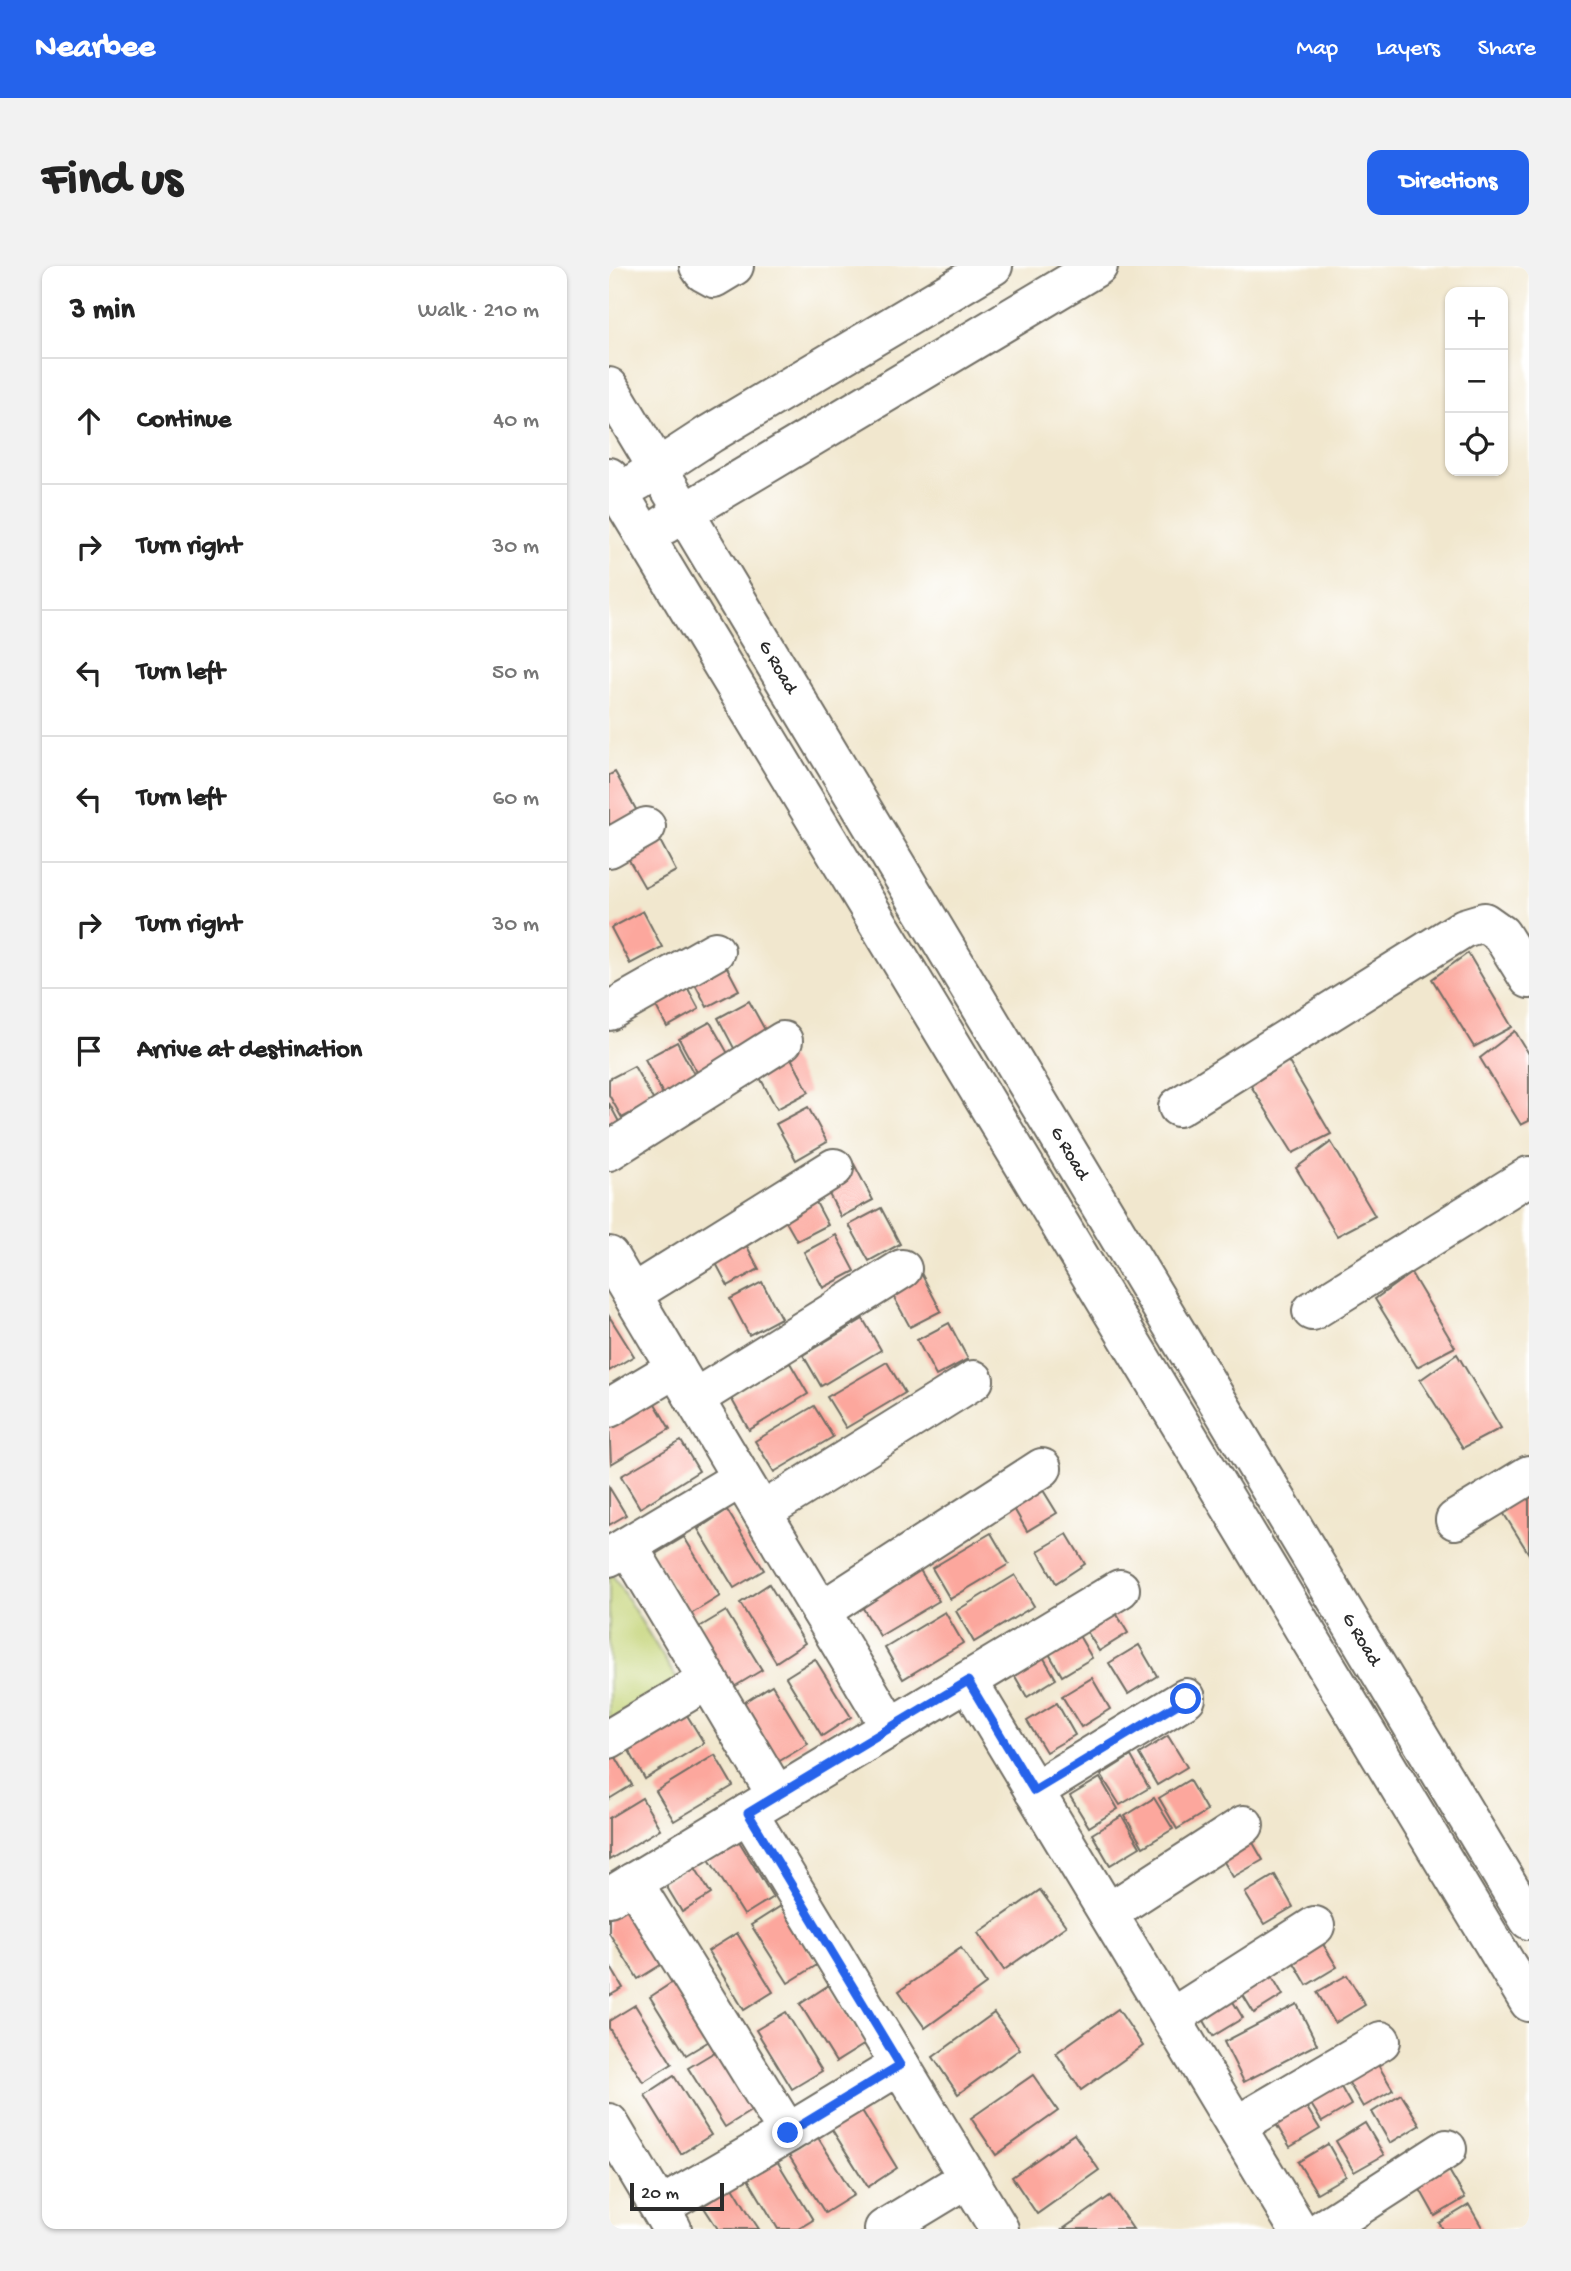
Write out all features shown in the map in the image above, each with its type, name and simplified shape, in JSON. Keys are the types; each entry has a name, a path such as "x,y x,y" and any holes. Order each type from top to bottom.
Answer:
{"street":[{"path":"699,266 703,272 714,278 734,266"},
{"path":"993,266 658,467 614,486 1529,2002"},
{"path":"645,537 1098,266"},
{"name":"G Road","path":"609,387 1529,1920"},
{"path":"609,848 646,827"},
{"path":"1178,1107 1464,928 1484,922 1501,934 1529,979"},
{"path":"609,1011 715,951"},
{"path":"609,1151 783,1041"},
{"path":"632,1294 834,1168"},
{"path":"1312,1311 1529,1176"},
{"path":"609,1256 890,1727"},
{"path":"609,1408 685,1383 902,1269"},
{"path":"762,1512 974,1380"},
{"path":"821,1611 1041,1468"},
{"path":"1455,1520 1529,1475"},
{"path":"741,1478 619,1552 708,1680 762,1804 900,2065 999,2229"},
{"path":"788,2133 621,1889 1120,1589"},
{"path":"609,1739 708,1680"},
{"path":"968,1681 1299,2229"},
{"path":"1034,1791 1186,1699"},
{"path":"1108,1913 1244,1825"},
{"path":"1171,2018 1315,1926"},
{"path":"1236,2126 1381,2041"},
{"path":"609,2123 619,2162 666,2218 788,2133 900,2065"},
{"path":"1323,2229 1447,2149"},
{"path":"884,2229 968,2178"}],"green space":[{"path":"612,1574 678,1681 609,1725 609,1576"}],"building":[{"path":"615,772 638,813 609,830 609,775"},
{"path":"657,835 676,871 645,888 625,853"},
{"path":"643,911 662,947 630,964 611,928"},
{"path":"1468,953 1512,1027 1474,1047 1432,979"},
{"path":"720,954 739,990 707,1007 688,971"},
{"path":"680,974 699,1009 667,1027 648,991"},
{"path":"749,1001 769,1037 737,1054 718,1018"},
{"path":"710,1022 730,1057 698,1074 679,1039"},
{"path":"1515,1031 1529,1054 1529,1121 1521,1125 1480,1058"},
{"path":"677,1042 696,1078 664,1096 645,1059"},
{"path":"790,1056 809,1092 777,1109 758,1074"},
{"path":"1287,1059 1331,1134 1293,1153 1251,1086"},
{"path":"634,1066 654,1101 622,1118 609,1095 609,1079"},
{"path":"609,1103 619,1122 609,1128"},
{"path":"808,1107 827,1142 796,1160 776,1124"},
{"path":"1331,1142 1375,1216 1337,1236 1296,1168"},
{"path":"854,1164 873,1200 841,1217 822,1181"},
{"path":"809,1189 828,1225 797,1241 777,1206"},
{"path":"881,1208 900,1244 869,1261 849,1225"},
{"path":"741,1235 759,1269 728,1286 710,1252"},
{"path":"836,1235 855,1271 823,1288 804,1252"},
{"path":"1411,1273 1455,1347 1417,1367 1375,1299"},
{"path":"922,1275 941,1311 910,1327 891,1292"},
{"path":"762,1282 781,1318 749,1335 730,1299"},
{"path":"609,1316 634,1356 609,1371"},
{"path":"863,1319 881,1350 821,1386 803,1355"},
{"path":"949,1323 968,1359 936,1376 917,1340"},
{"path":"1457,1354 1501,1428 1463,1448 1420,1380"},
{"path":"887,1362 905,1393 846,1428 827,1397"},
{"path":"790,1363 808,1394 749,1430 731,1398"},
{"path":"651,1397 670,1429 611,1464 609,1423"},
{"path":"814,1406 833,1437 774,1472 755,1441"},
{"path":"681,1441 699,1471 640,1508 621,1476"},
{"path":"1038,1482 1057,1513 1027,1531 1009,1500"},
{"path":"1529,1484 1529,1554 1499,1506"},
{"path":"609,1487 626,1515 609,1525"},
{"path":"727,1510 764,1570 734,1588 698,1529"},
{"path":"991,1533 1009,1564 950,1599 932,1568"},
{"path":"1067,1534 1085,1564 1056,1583 1038,1551"},
{"path":"684,1537 720,1596 691,1614 654,1555"},
{"path":"920,1570 939,1601 880,1636 861,1605"},
{"path":"1015,1575 1034,1606 974,1642 956,1611"},
{"path":"769,1584 805,1643 776,1662 740,1603"},
{"path":"1110,1603 1128,1633 1099,1651 1080,1620"},
{"path":"726,1611 762,1670 732,1688 696,1629"},
{"path":"945,1612 963,1643 903,1679 885,1648"},
{"path":"1074,1627 1092,1658 1062,1676 1044,1645"},
{"path":"1139,1645 1157,1676 1128,1694 1109,1663"},
{"path":"1038,1648 1056,1679 1027,1697 1009,1666"},
{"path":"815,1659 851,1717 822,1736 786,1677"},
{"path":"1092,1678 1110,1709 1081,1727 1062,1696"},
{"path":"772,1685 808,1744 778,1762 742,1704"},
{"path":"1057,1703 1075,1735 1046,1752 1027,1721"},
{"path":"685,1712 704,1743 645,1779 627,1747"},
{"path":"1168,1736 1187,1767 1157,1785 1139,1754"},
{"path":"614,1754 632,1785 609,1799 609,1757"},
{"path":"715,1755 733,1786 674,1821 656,1791"},
{"path":"1131,1756 1149,1788 1120,1805 1101,1775"},
{"path":"1100,1778 1118,1809 1089,1827 1070,1796"},
{"path":"1189,1780 1207,1811 1177,1829 1159,1798"},
{"path":"642,1798 660,1829 609,1860 609,1818"},
{"path":"1154,1798 1173,1829 1143,1847 1125,1816"},
{"path":"1122,1816 1140,1847 1110,1865 1092,1834"},
{"path":"1245,1829 1263,1860 1233,1877 1215,1847"},
{"path":"737,1838 773,1897 744,1915 707,1856"},
{"path":"693,1864 711,1894 682,1912 664,1882"},
{"path":"1275,1875 1293,1907 1264,1924 1245,1893"},
{"path":"1040,1890 1066,1926 1004,1970 978,1933"},
{"path":"631,1902 667,1961 638,1979 609,1933 609,1915"},
{"path":"781,1906 817,1965 788,1983 751,1925"},
{"path":"737,1933 773,1992 744,2010 708,1951"},
{"path":"1318,1936 1337,1967 1307,1985 1289,1954"},
{"path":"961,1948 986,1984 925,2028 899,1991"},
{"path":"609,1964 623,1988 609,1996"},
{"path":"1265,1964 1283,1995 1254,2013 1235,1982"},
{"path":"1347,1975 1365,2005 1335,2023 1317,1992"},
{"path":"679,1978 716,2037 686,2055 650,1997"},
{"path":"829,1985 865,2044 836,2062 800,2004"},
{"path":"1224,1987 1243,2018 1213,2036 1195,2005"},
{"path":"1297,2004 1317,2044 1244,2082 1224,2042"},
{"path":"635,2005 672,2064 643,2082 609,2028 609,2021"},
{"path":"1118,2009 1143,2046 1081,2090 1056,2053"},
{"path":"786,2012 822,2071 792,2089 756,2030"},
{"path":"994,2013 1020,2049 958,2094 933,2057"},
{"path":"718,2050 754,2109 725,2127 688,2068"},
{"path":"1374,2058 1393,2090 1363,2107 1345,2076"},
{"path":"1333,2073 1351,2105 1322,2122 1303,2091"},
{"path":"1033,2075 1058,2111 996,2155 971,2118"},
{"path":"674,2076 711,2135 681,2154 645,2095"},
{"path":"1401,2094 1420,2125 1390,2143 1372,2112"},
{"path":"1301,2098 1320,2129 1290,2147 1271,2116"},
{"path":"861,2109 897,2168 868,2187 831,2128"},
{"path":"1365,2123 1384,2155 1354,2172 1336,2141"},
{"path":"1074,2134 1099,2170 1037,2214 1012,2177"},
{"path":"817,2136 854,2195 825,2213 788,2154"},
{"path":"1328,2144 1346,2176 1317,2193 1298,2162"},
{"path":"777,2161 813,2220 798,2229 778,2229 748,2179"},
{"path":"1447,2167 1465,2198 1435,2216 1417,2184"},
{"path":"733,2187 759,2229 718,2229 703,2206"},
{"path":"1110,2196 1133,2229 1063,2229"},
{"path":"1469,2205 1483,2229 1443,2229 1439,2223"}],"route":[{"path":"788,2133 900,2065 748,1813 968,1681 1034,1791 1186,1699"}]}
